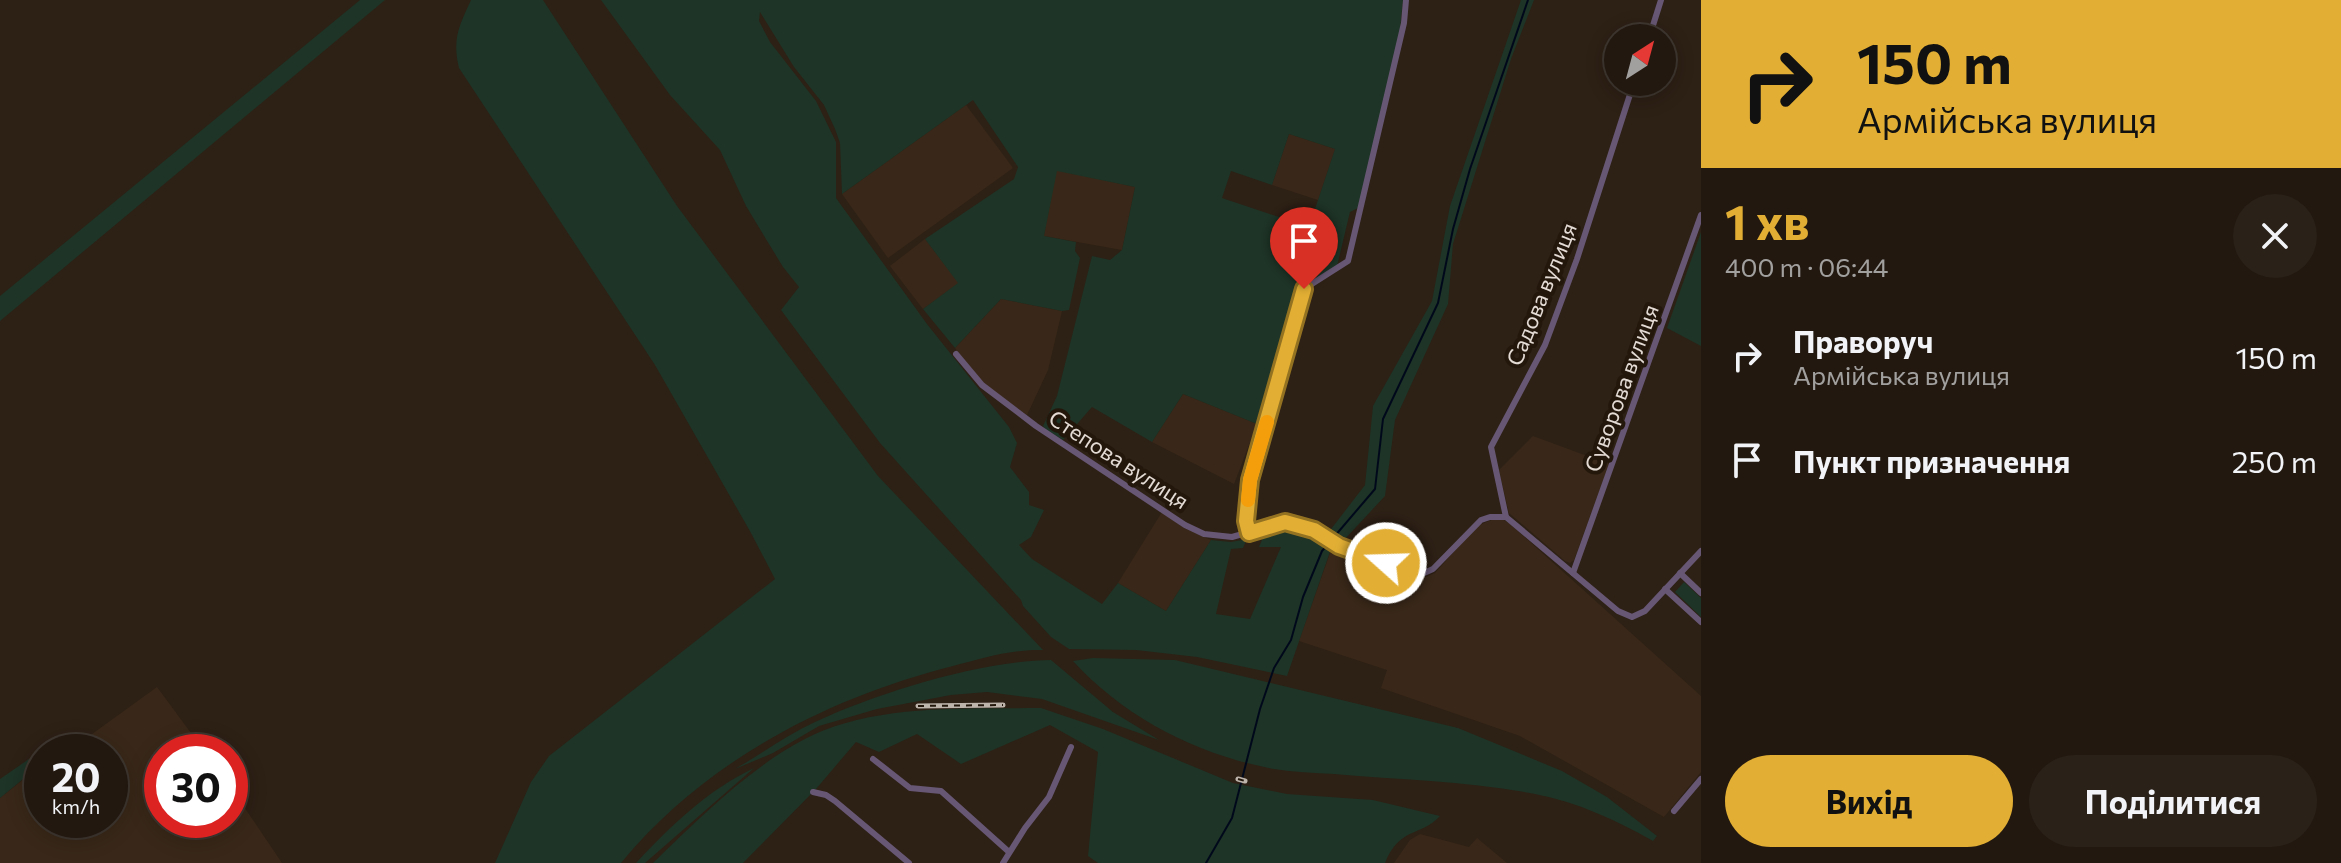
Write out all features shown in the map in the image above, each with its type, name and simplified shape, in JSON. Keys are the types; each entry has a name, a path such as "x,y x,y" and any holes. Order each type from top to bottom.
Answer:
{"street":[{"path":"1249,533 1246,521 1250,480 1304,289 1348,261 1404,23 1406,0"},
{"path":"1653,24 1661,0"},
{"name":"Садова вулиця","path":"1506,517 1491,447 1545,345 1577,259 1629,96"},
{"name":"Суворова вулиця","path":"1573,573 1701,215"},
{"name":"Степова вулиця","path":"956,354 982,385 1036,426 1185,525 1204,534 1232,537 1285,522 1314,530 1359,554 1413,573 1424,573 1433,569 1481,520 1506,517"},
{"path":"1506,517 1629,617 1642,613 1701,551"},
{"path":"1680,573 1701,593"},
{"path":"1665,589 1701,622"},
{"path":"1003,863 1045,804 1071,747"},
{"path":"873,759 910,788 941,791 1009,852"},
{"path":"1674,811 1701,779"},
{"path":"813,792 835,801 909,863"}],"shaded area":[{"path":"966,105 1013,168 888,258 842,194"},
{"path":"1289,134 1335,149 1318,200 1272,185"},
{"path":"1056,170 1135,187 1122,250 1044,236"},
{"path":"925,239 959,283 923,309 890,266"},
{"path":"1001,299 1062,311 1048,370 1027,415 983,384 955,348"},
{"path":"1183,394 1257,424 1234,484 1152,442"},
{"path":"1533,436 1609,464 1574,560 1570,563 1509,513 1499,470"},
{"path":"1162,512 1184,528 1211,540 1166,611 1118,583"},
{"path":"1499,517 1701,696 1701,772 1664,817 1520,736 1381,688 1387,670 1299,641 1330,553 1420,583 1423,578 1435,573 1477,526"},
{"path":"157,687 192,734 144,734 144,838 248,838 248,813 282,863 0,863 0,798 24,779 24,838 128,838 128,734 92,734"},
{"path":"1420,834 1469,847 1477,838 1507,863 1394,863 1410,840"}],"green space":[{"path":"360,0 385,0 0,321 0,296"},
{"path":"471,0 543,0 677,206 878,476 1043,650 998,655 906,679 860,696 771,738 691,794 654,827 621,863 495,863 531,782 549,756 775,579 655,365 459,68 456,49 458,33"},
{"path":"601,0 1403,0 1399,39 1360,207 1350,212 1337,266 1312,280 1304,281 1264,424 1257,424 1183,394 1152,442 1092,407 1063,440 1043,426 1057,396 1092,256 1110,260 1122,250 1135,187 1057,171 1044,236 1076,242 1075,251 1080,258 1069,310 1001,299 955,348 923,309 958,283 925,239 1014,179 1018,167 973,100 842,194 840,143 835,129 824,105 794,67 760,12 759,21 770,42 816,101 836,142 836,198 927,324 1009,427 1017,443 1010,467 1029,492 1029,505 1044,510 1031,537 1019,545 1032,559 1102,604 1118,583 1166,611 1211,540 1231,542 1247,539 1243,548 1231,549 1216,614 1250,619 1281,547 1259,547 1264,535 1291,529 1316,536 1332,546 1287,676 1197,657 1136,650 1069,649 1051,637 880,443 781,310 799,287 783,267 746,206 720,150 670,95","holes":["1289,134 1335,149 1309,227 1222,198 1231,171 1272,185"]},
{"path":"1521,0 1534,0 1511,59 1453,244 1448,304 1395,420 1385,496 1343,541 1328,533 1365,485 1373,406 1432,301 1450,206"},
{"path":"1701,232 1701,346 1667,328"},
{"path":"1684,582 1701,598 1701,617 1675,592"},
{"path":"1093,658 1175,660 1458,728 1562,771 1607,797 1657,836 1653,841 1596,813 1535,794 1460,784 1281,770 1246,763 1191,744 1139,717 1073,661"},
{"path":"1051,660 1113,712 1159,740 1042,699 987,692 951,695 877,709 819,726 773,753 735,769 805,727 900,689 993,666"},
{"path":"1041,708 1103,729 1233,783 1287,794 1373,800 1440,816 1433,823 1404,837 1385,863 1098,863 1088,856 1098,752 1050,725 961,764 917,734 879,752 856,742 816,789 743,863 653,863 711,807 754,772 799,742 822,731 848,722 902,712"},
{"path":"24,762 24,778 0,798 0,779"},
{"path":"754,768 645,863 636,863 690,810"}],"waterway":[{"path":"1206,863 1232,818 1260,709 1274,668 1291,640 1303,597 1322,551 1375,489 1383,419 1438,303 1453,229 1470,169 1528,0"}],"railway":[{"path":"918,706 1003,705"},
{"path":"1238,779 1245,781"}],"slow traffic":[{"path":"1248,500 1250,480 1267,422"}],"route":[{"path":"1304,289 1250,480 1246,521 1249,533 1285,522 1314,530 1339,546 1386,563"}]}
